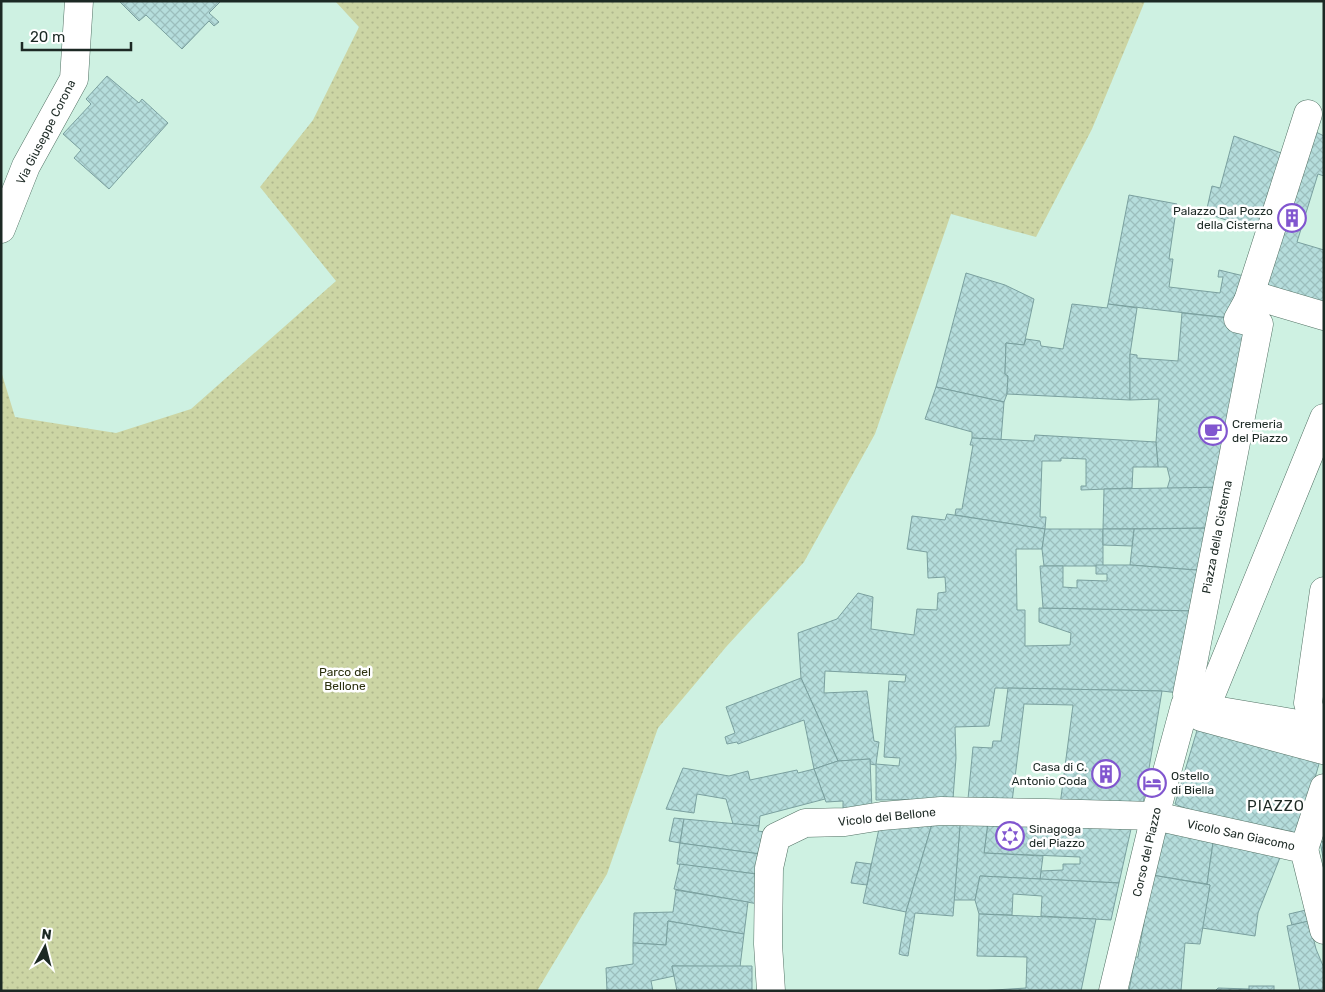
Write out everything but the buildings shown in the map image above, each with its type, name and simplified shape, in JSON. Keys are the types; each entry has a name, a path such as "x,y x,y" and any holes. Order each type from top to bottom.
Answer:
{"street":[{"name":"Via Giuseppe Corona","path":"1,229 26,166 74,79 79,1"},
{"path":"1248,301 1308,114"},
{"path":"1248,301 1256,296 1324,316"},
{"name":"Piazza della Cisterna","path":"1197,706 1187,694 1209,571 1259,324 1238,319 1248,301"},
{"path":"1324,418 1197,706 1201,717 1323,750 1320,730 1308,703 1324,591"},
{"name":"Corso del Piazzo","path":"1114,991 1155,816 1185,705 1197,706"},
{"path":"1304,849 1324,788"},
{"name":"Vicolo del Bellone","path":"771,991 768,944 769,868 776,837 805,823 845,822 941,811 1155,816"},
{"name":"Vicolo San Giacomo","path":"1155,816 1304,849 1324,930"}],"green space":[{"name":"Parco del Bellone","path":"335,1 1145,1 1092,129 1036,237 951,214 875,434 804,562 726,647 658,728 607,874 537,991 1,991 1,371 15,417 116,433 191,409 336,281 260,187 313,120 359,27"}],"place":[{"name":"Palazzo Dal Pozzo della Cisterna","path":"1292,218"},
{"name":"Cremeria del Piazzo","path":"1213,431"},
{"name":"Casa di C. Antonio Coda","path":"1106,774"},
{"name":"Ostello di Biella","path":"1152,783"},
{"name":"Sinagoga del Piazzo","path":"1010,836"}],"district":[{"name":"PIAZZO","path":"1276,806"}]}
